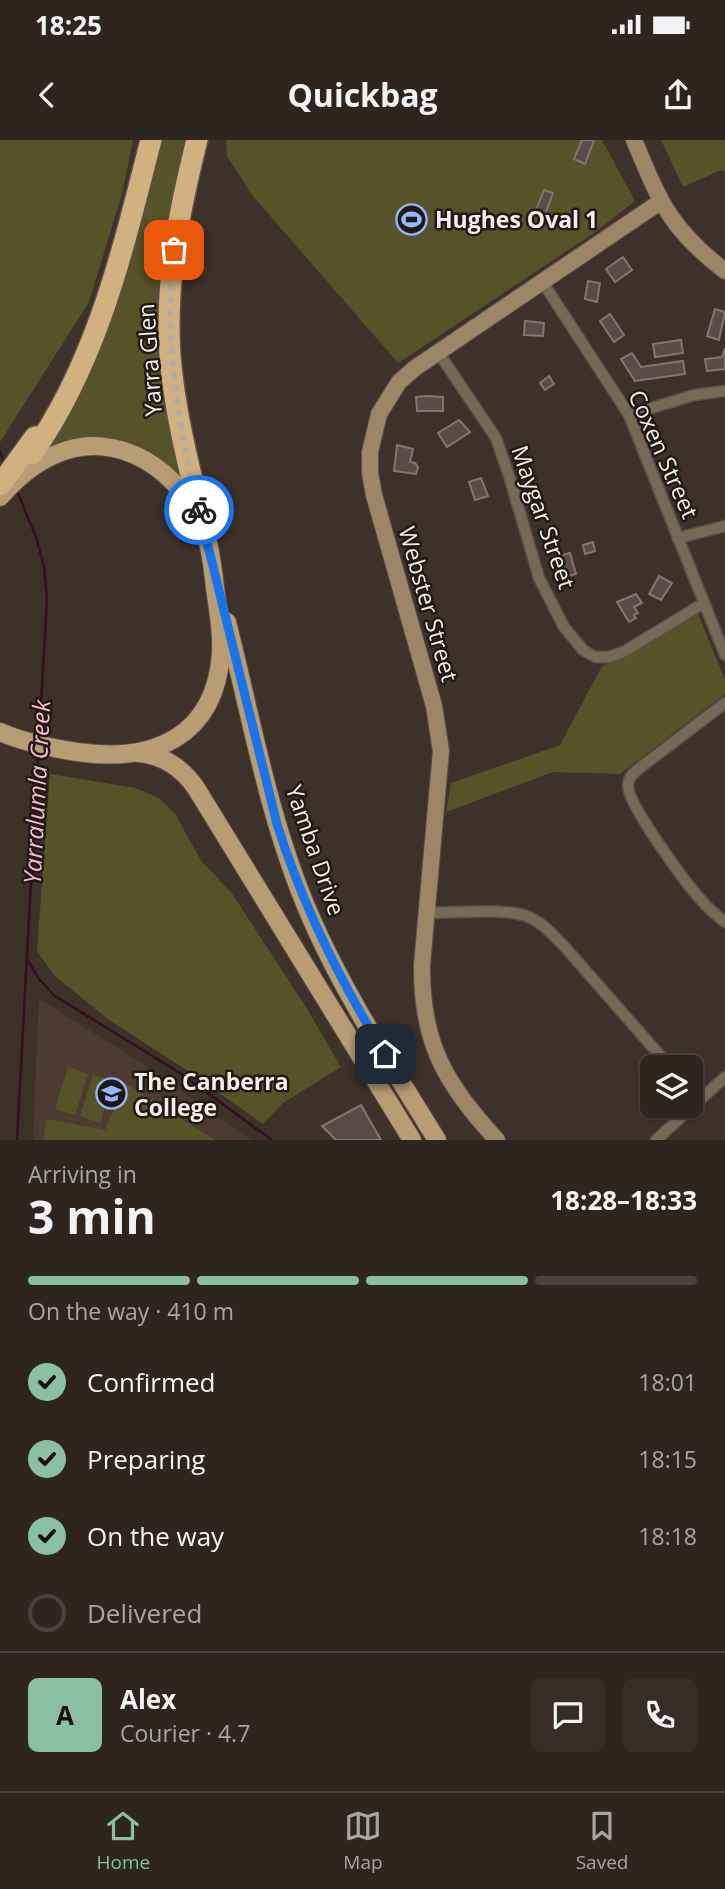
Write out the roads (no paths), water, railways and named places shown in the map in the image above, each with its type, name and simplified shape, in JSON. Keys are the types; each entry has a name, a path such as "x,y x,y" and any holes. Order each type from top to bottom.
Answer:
{"highway":[{"name":"Yarra Glen","path":"33,455 84,364 105,308 151,140"},
{"name":"Yarra Glen","path":"197,140 174,250 169,333 174,390 182,436 207,542"},
{"path":"0,485 33,455"}],"main road":[{"path":"4,736 64,750 99,754 152,750 181,734 203,710 213,691 220,662 221,639 207,542 189,502 170,478 155,465 131,452 103,446 33,455"},
{"name":"Yarra Glen","path":"0,497 33,455"},
{"name":"Yamba Drive","path":"207,542 277,824 290,865 330,960 437,1140"},
{"path":"132,753 149,755 171,763 188,777 196,788 412,1140"}],"street":[{"path":"634,140 660,202 673,223 694,247 725,271"},
{"name":"Webster Street","path":"497,1140 458,1095 444,1072 432,1040 422,988 440,774 439,729 435,706 374,495 370,452 376,423 388,397 399,382 438,352 660,202"},
{"name":"Coxen Street","path":"542,281 629,415 725,655"},
{"name":"Maygar Street","path":"438,352 496,438 539,578 564,626 583,650 595,657 609,657 625,651 704,603"},
{"path":"629,415 694,395 725,391"},
{"path":"678,538 725,526"},
{"path":"725,703 641,767 631,776 628,784 634,806 679,871 700,899 725,922"},
{"path":"428,913 510,913 529,916 564,946 660,1055"},
{"path":"703,1091 725,1077"},
{"path":"656,1140 676,1118"}],"waterway":[{"name":"Yarralumla Creek","path":"0,452 5,463"},
{"name":"Yarralumla Creek","path":"17,491 36,537 44,566 47,599 39,738"},
{"name":"Yarralumla Creek","path":"17,1140 38,752"},
{"path":"28,961 39,979 55,996 180,1073 272,1140"}],"place":[{"name":"Hughes Oval 1","path":"412,219"},
{"name":"The Canberra College","path":"111,1094"}]}
